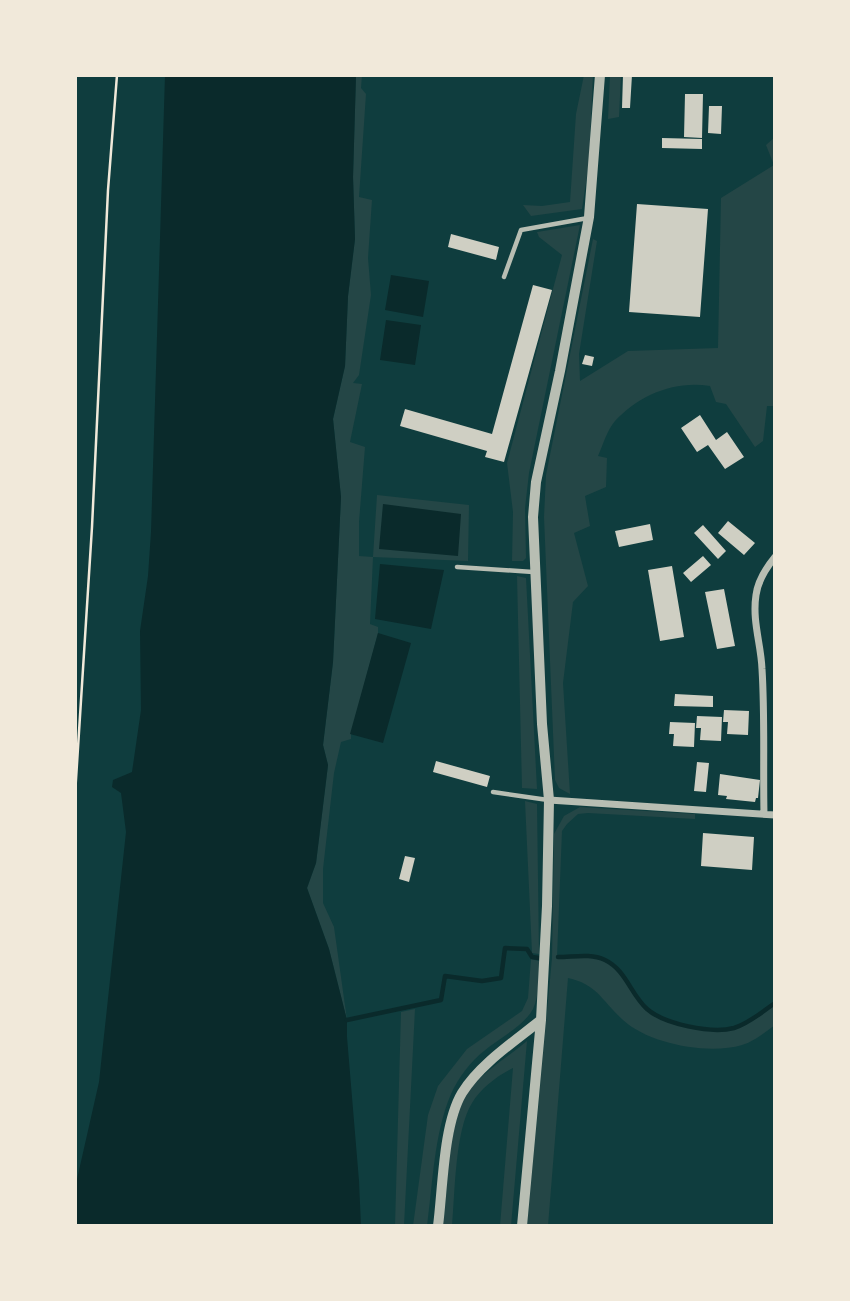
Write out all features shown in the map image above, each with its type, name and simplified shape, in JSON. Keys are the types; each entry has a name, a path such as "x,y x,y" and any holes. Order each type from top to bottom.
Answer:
{"street":[{"path":"522,1226 546,947 549,800 542,724 533,517 536,482 589,218 600,75"},
{"path":"764,814 764,707 762,658 755,625 756,593 762,574 775,557"},
{"path":"549,800 775,815"},
{"path":"438,1226 450,1127 463,1093 484,1068 541,1020"}],"lane":[{"path":"504,277 521,230 589,218"},
{"path":"457,568 534,572"},
{"path":"494,792 549,800"}],"path":[{"path":"75,795 92,527 108,190 117,75"}],"shaded area":[{"path":"165,75 356,75 353,177 355,239 348,296 345,366 333,419 341,497 333,662 323,745 328,765 316,863 307,888 329,949 347,1020 361,1226 75,1226 75,1188 99,1082 126,832 121,793 112,787 113,780 132,772 141,710 140,631 151,532"},
{"path":"356,75 362,75 361,88 366,94 359,197 372,200 368,258 371,295 359,375 353,383 362,384 350,442 365,447 359,556 373,557 370,624 378,627 378,633 351,739 341,742 334,773 323,869 323,903 334,927 347,1020 329,949 307,888 316,863 328,765 323,745 333,662 341,497 333,419 345,366 348,296 355,239 353,177"},
{"path":"584,75 593,75 589,163 582,209 531,216 523,205 542,206 570,202 576,114"},
{"path":"610,75 621,75 619,117 608,119"},
{"path":"775,137 775,406 767,406 763,441 755,447 726,404 716,402 710,386 684,385 646,397 625,412 610,429 598,456 607,458 606,487 585,496 590,526 574,533 588,586 573,602 563,683 570,794 559,788 555,780 544,517 546,475 593,239 597,241 579,354 580,381 628,351 718,348 721,198 774,165 766,145"},
{"path":"580,225 529,473 525,508 526,558 523,561 512,561 513,512 507,463 562,255 539,237 537,232"},
{"path":"391,275 429,281 423,317 385,310"},
{"path":"386,320 421,325 415,365 380,360"},
{"path":"377,495 469,505 468,561 373,557"},
{"path":"383,504 461,514 458,556 379,549"},
{"path":"380,564 444,570 431,629 375,619"},
{"path":"517,576 526,578 537,789 522,788"},
{"path":"378,633 411,643 383,743 350,734"},
{"path":"525,801 537,804 539,954 532,953"},
{"path":"580,807 695,814 695,819 588,813 578,814 567,824 562,831 557,957 592,957 604,961 617,971 646,1009 677,1025 717,1031 738,1028 775,1005 775,1025 755,1039 728,1048 680,1045 663,1041 634,1028 593,989 568,978 548,1226 527,1226 552,958 554,834 564,816"},
{"path":"531,959 539,961 538,991 533,1009 517,1027 474,1060 454,1088 441,1125 427,1226 413,1226 428,1115 438,1086 467,1049 522,1011 528,998"},
{"path":"415,1009 404,1226 395,1226 401,1012"},
{"path":"527,1041 511,1226 500,1226 513,1068 485,1087 466,1115 457,1162 452,1226 443,1226 453,1135 464,1101 484,1074"}],"building":[{"path":"623,75 632,75 630,108 622,108"},
{"path":"685,94 703,94 702,138 684,137"},
{"path":"709,106 722,106 721,134 708,133"},
{"path":"662,138 702,139 702,149 662,148"},
{"path":"637,204 708,209 700,317 629,312"},
{"path":"451,234 499,247 496,260 448,247"},
{"path":"533,285 552,290 504,462 485,457 487,451 400,426 405,409 492,434"},
{"path":"585,355 594,357 592,366 582,364"},
{"path":"700,415 716,440 727,432 744,457 725,469 708,445 697,452 681,428"},
{"path":"728,521 755,543 744,555 718,533"},
{"path":"650,524 653,540 619,547 615,531"},
{"path":"703,525 726,551 718,559 694,533"},
{"path":"703,556 711,565 691,582 683,573"},
{"path":"672,566 684,637 660,641 648,570"},
{"path":"724,589 735,646 717,649 705,592"},
{"path":"675,694 713,696 713,707 674,706"},
{"path":"724,710 749,711 748,735 727,734 728,722 723,722"},
{"path":"697,716 722,717 721,741 700,740 701,728 696,728"},
{"path":"670,722 695,723 694,747 673,746 674,734 669,734"},
{"path":"436,761 490,776 487,787 433,772"},
{"path":"697,762 709,763 706,792 694,791"},
{"path":"720,774 760,780 758,798 755,802 726,799 727,796 718,795"},
{"path":"703,833 754,837 752,870 701,866"},
{"path":"405,856 415,858 409,882 399,879"}],"waterway":[{"path":"347,1020 441,1000 445,976 482,981 501,978 505,948 527,949 532,957 539,958"},
{"path":"558,957 588,956 605,960 618,970 647,1009 665,1019 701,1029 734,1028 750,1021 775,1003"}]}
